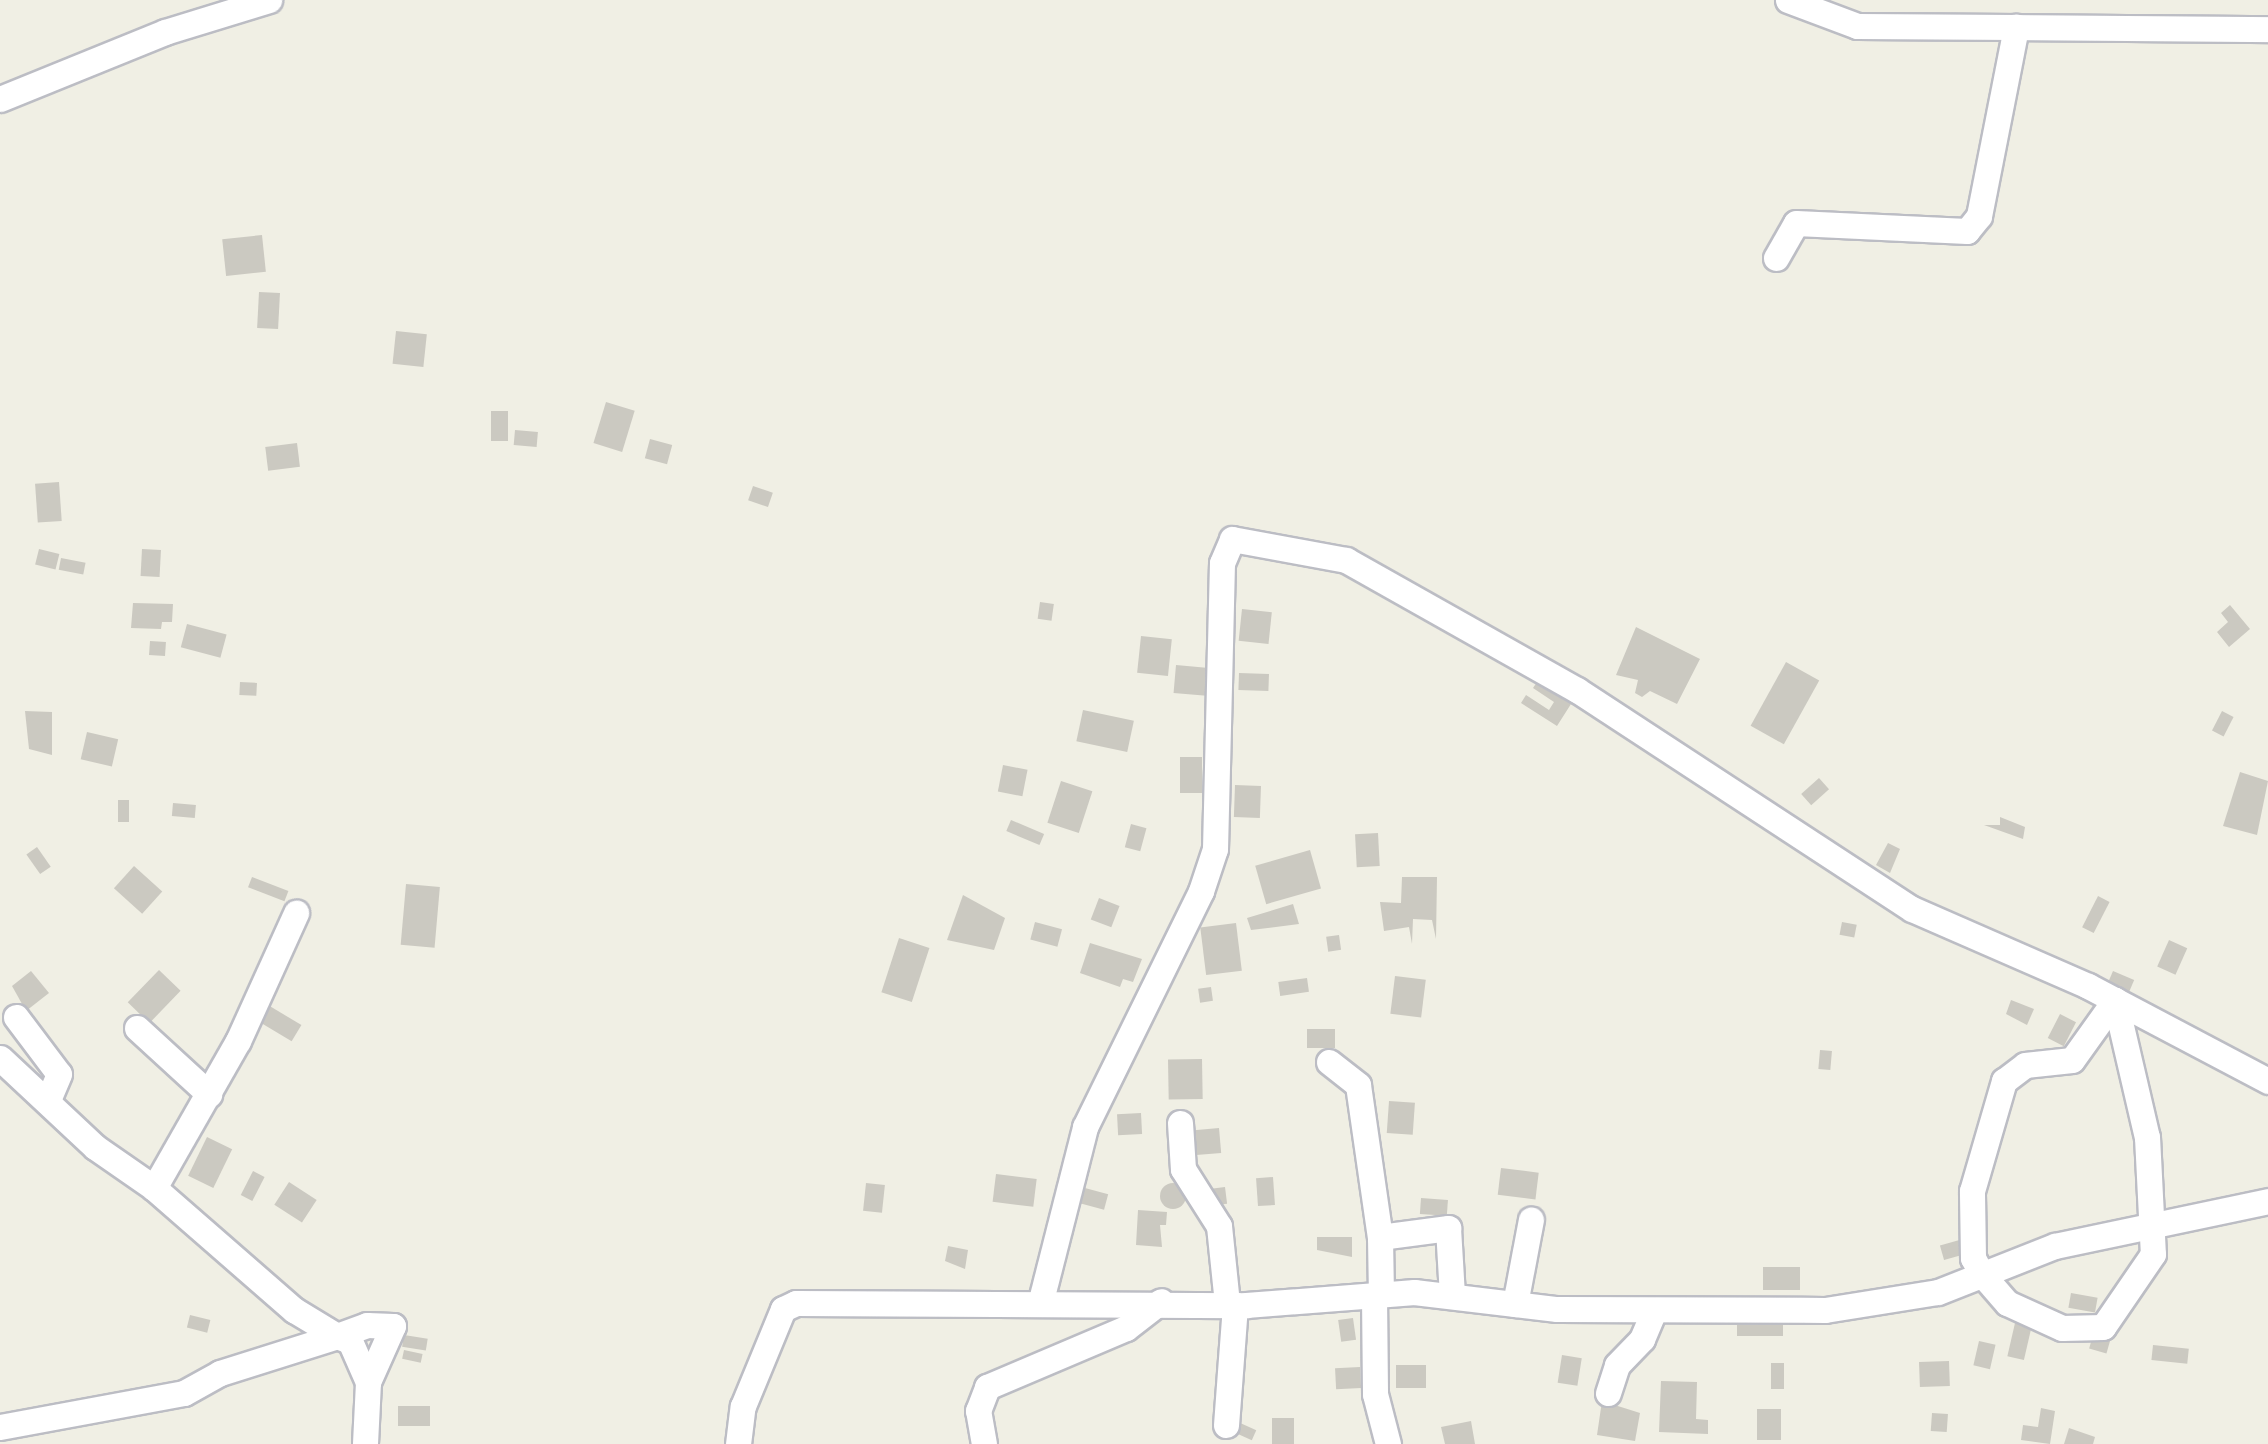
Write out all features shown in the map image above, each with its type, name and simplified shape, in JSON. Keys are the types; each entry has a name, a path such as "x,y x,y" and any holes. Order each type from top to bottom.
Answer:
{"street":[{"path":"0,99 165,32 269,0"},
{"path":"1788,0 1857,26 2268,29"},
{"path":"1776,258 1796,224 1967,231 1980,216 2016,27"},
{"path":"1041,1300 1085,1127 1201,891 1215,850 1222,563 1232,539 1346,560 1577,690 1912,909 2115,1000 2268,1080"},
{"path":"154,1188 209,1094 296,913"},
{"path":"2115,1000 2147,1137 2146,1227 2153,1254 2104,1327 2062,1328 2007,1303 1981,1273 1972,1258 1972,1191 2004,1081 2025,1066 2072,1060 2115,1000"},
{"path":"16,1018 58,1074 48,1100"},
{"path":"137,1028 209,1094"},
{"path":"0,1058 95,1147 154,1188 294,1310 350,1341 368,1382"},
{"path":"1329,1062 1358,1086 1380,1237 1375,1394 1388,1444"},
{"path":"1180,1123 1182,1169 1218,1226 1231,1304 1226,1425"},
{"path":"738,1444 743,1406 783,1309 796,1303 1041,1300 1231,1304 1378,1295 1452,1296 1515,1304 1654,1311 1890,1303 2056,1246 2268,1200"},
{"path":"1515,1304 1531,1219"},
{"path":"1380,1237 1448,1228 1452,1296"},
{"path":"984,1444 978,1411 988,1386 1126,1328 1161,1302"},
{"path":"1608,1393 1654,1311"},
{"path":"0,1426 184,1393 220,1373 367,1326 393,1326 368,1382 365,1444"}],"building":[{"path":"262,235 266,272 226,276 222,239"},
{"path":"259,292 280,293 278,329 257,328"},
{"path":"396,331 427,334 423,367 393,364"},
{"path":"606,402 635,411 622,452 593,443"},
{"path":"491,411 508,411 508,441 491,441"},
{"path":"515,430 538,432 537,447 514,445"},
{"path":"650,439 672,445 667,464 645,458"},
{"path":"297,443 300,467 268,471 265,447"},
{"path":"59,482 62,521 38,523 35,484"},
{"path":"753,486 773,493 768,507 748,500"},
{"path":"39,549 59,554 56,570 35,565"},
{"path":"142,549 161,550 160,577 141,576"},
{"path":"61,558 86,563 83,575 59,570"},
{"path":"1040,602 1054,604 1051,621 1038,619"},
{"path":"133,603 173,604 172,622 162,622 161,629 131,628"},
{"path":"2230,605 2250,629 2229,647 2217,632 2228,622 2221,613"},
{"path":"1242,609 1272,612 1268,644 1239,641"},
{"path":"187,624 227,635 220,658 181,647"},
{"path":"1636,627 1700,659 1677,704 1650,691 1642,697 1635,693 1638,680 1616,675"},
{"path":"1141,636 1172,639 1168,676 1137,673"},
{"path":"150,641 166,642 165,656 149,655"},
{"path":"1786,662 1819,680 1784,744 1751,726"},
{"path":"1176,665 1209,668 1206,696 1174,693"},
{"path":"1239,673 1269,674 1268,691 1238,690"},
{"path":"240,682 257,683 256,696 239,695"},
{"path":"1537,682 1571,704 1557,726 1521,703 1526,695 1549,710 1554,702 1533,688"},
{"path":"1083,710 1134,721 1127,752 1076,741"},
{"path":"25,711 52,712 52,755 29,749"},
{"path":"2222,711 2234,717 2224,737 2212,731"},
{"path":"87,732 118,739 112,766 81,759"},
{"path":"1180,757 1202,757 1202,793 1180,793"},
{"path":"1003,765 1028,770 1022,796 998,792"},
{"path":"2240,772 2268,781 2257,835 2223,826"},
{"path":"1819,778 1829,789 1811,805 1801,794"},
{"path":"1061,781 1092,791 1079,833 1047,823"},
{"path":"1235,785 1261,786 1260,818 1234,817"},
{"path":"118,800 129,800 129,822 118,822"},
{"path":"173,803 196,805 195,818 172,816"},
{"path":"2000,817 2025,827 2023,839 1984,825 2000,825"},
{"path":"1011,820 1044,834 1039,845 1006,831"},
{"path":"1131,824 1146,828 1140,851 1125,847"},
{"path":"1378,833 1380,866 1357,867 1355,834"},
{"path":"1888,843 1900,849 1890,873 1876,865"},
{"path":"37,847 51,867 40,874 26,854"},
{"path":"1310,850 1321,888 1266,904 1255,866"},
{"path":"134,866 162,891 142,914 114,888"},
{"path":"252,877 288,891 284,901 248,887"},
{"path":"1402,877 1437,877 1436,939 1432,920 1413,919 1412,944 1409,927 1384,931 1380,902 1401,903"},
{"path":"406,884 440,887 435,948 401,945"},
{"path":"963,895 1005,918 994,950 947,940"},
{"path":"2098,896 2110,902 2094,933 2082,927"},
{"path":"1099,898 1120,906 1111,927 1091,919"},
{"path":"1293,904 1299,924 1251,930 1247,918"},
{"path":"1035,922 1062,929 1057,947 1030,939"},
{"path":"1842,922 1857,925 1854,938 1840,935"},
{"path":"1236,923 1242,971 1206,975 1200,927"},
{"path":"1339,935 1341,950 1328,952 1326,937"},
{"path":"899,938 929,948 912,1002 881,992"},
{"path":"2169,940 2187,948 2175,975 2157,966"},
{"path":"1090,943 1142,959 1133,982 1123,979 1120,987 1080,973"},
{"path":"159,970 181,991 149,1023 128,1002"},
{"path":"31,971 49,993 26,1011 12,986"},
{"path":"2113,971 2134,980 2128,994 2107,985"},
{"path":"1395,976 1426,980 1421,1017 1390,1014"},
{"path":"1307,978 1309,992 1280,996 1278,982"},
{"path":"1211,987 1213,1001 1200,1003 1198,989"},
{"path":"2011,1000 2034,1009 2027,1025 2006,1014"},
{"path":"268,1005 301,1025 292,1041 258,1021"},
{"path":"2060,1014 2076,1022 2064,1046 2048,1038"},
{"path":"1307,1029 1335,1029 1335,1048 1307,1048"},
{"path":"1820,1050 1832,1051 1830,1070 1818,1069"},
{"path":"1202,1059 1203,1099 1169,1100 1168,1060"},
{"path":"1389,1101 1415,1103 1413,1135 1387,1133"},
{"path":"1141,1113 1142,1134 1118,1135 1117,1114"},
{"path":"1219,1128 1221,1153 1196,1155 1194,1130"},
{"path":"207,1137 232,1149 213,1188 188,1176"},
{"path":"1501,1168 1539,1173 1535,1199 1498,1195"},
{"path":"253,1171 265,1177 252,1201 241,1195"},
{"path":"996,1174 1037,1179 1033,1207 993,1202"},
{"path":"1273,1177 1275,1205 1258,1206 1256,1178"},
{"path":"289,1182 317,1200 302,1223 274,1205"},
{"path":"866,1183 885,1185 882,1213 863,1211"},
{"path":"1173,1183 1182,1187 1186,1196 1182,1205 1173,1209 1164,1205 1160,1196 1164,1187"},
{"path":"1225,1187 1227,1204 1215,1205 1213,1188"},
{"path":"1085,1188 1108,1194 1104,1210 1081,1203"},
{"path":"1421,1198 1448,1200 1447,1216 1420,1214"},
{"path":"1138,1210 1167,1212 1166,1225 1160,1225 1162,1247 1136,1245"},
{"path":"1317,1237 1352,1237 1352,1257 1317,1250"},
{"path":"1963,1239 1967,1253 1944,1260 1940,1246"},
{"path":"948,1246 968,1250 965,1269 945,1261"},
{"path":"1763,1267 1800,1267 1800,1290 1763,1290"},
{"path":"2071,1293 2098,1298 2095,1312 2068,1308"},
{"path":"190,1315 210,1320 207,1333 187,1328"},
{"path":"1353,1318 1356,1340 1341,1342 1338,1320"},
{"path":"2015,1323 2032,1327 2024,1360 2007,1356"},
{"path":"1737,1325 1783,1325 1783,1336 1737,1336"},
{"path":"404,1335 428,1339 426,1351 402,1347"},
{"path":"2093,1335 2110,1340 2106,1353 2089,1348"},
{"path":"1979,1341 1996,1345 1990,1369 1973,1365"},
{"path":"2153,1345 2189,1349 2187,1364 2151,1360"},
{"path":"404,1350 423,1354 421,1363 402,1359"},
{"path":"1562,1355 1582,1358 1577,1386 1558,1383"},
{"path":"1949,1361 1950,1386 1920,1387 1919,1362"},
{"path":"1771,1363 1784,1363 1784,1389 1771,1389"},
{"path":"1396,1365 1426,1365 1426,1388 1396,1388"},
{"path":"1360,1367 1361,1388 1336,1389 1335,1368"},
{"path":"1661,1381 1697,1382 1696,1419 1708,1420 1708,1434 1659,1432"},
{"path":"1602,1401 1640,1413 1635,1441 1597,1435"},
{"path":"398,1406 430,1406 430,1426 398,1426"},
{"path":"2041,1408 2055,1411 2050,1444 2021,1440 2023,1425 2038,1427"},
{"path":"1757,1409 1781,1409 1781,1440 1757,1440"},
{"path":"1932,1413 1948,1414 1947,1432 1931,1431"},
{"path":"1272,1418 1294,1418 1294,1444 1272,1444"},
{"path":"1471,1421 1475,1444 1445,1444 1441,1427"},
{"path":"1238,1422 1256,1430 1252,1440 1234,1432"},
{"path":"2069,1428 2095,1437 2093,1444 2064,1444"}]}
